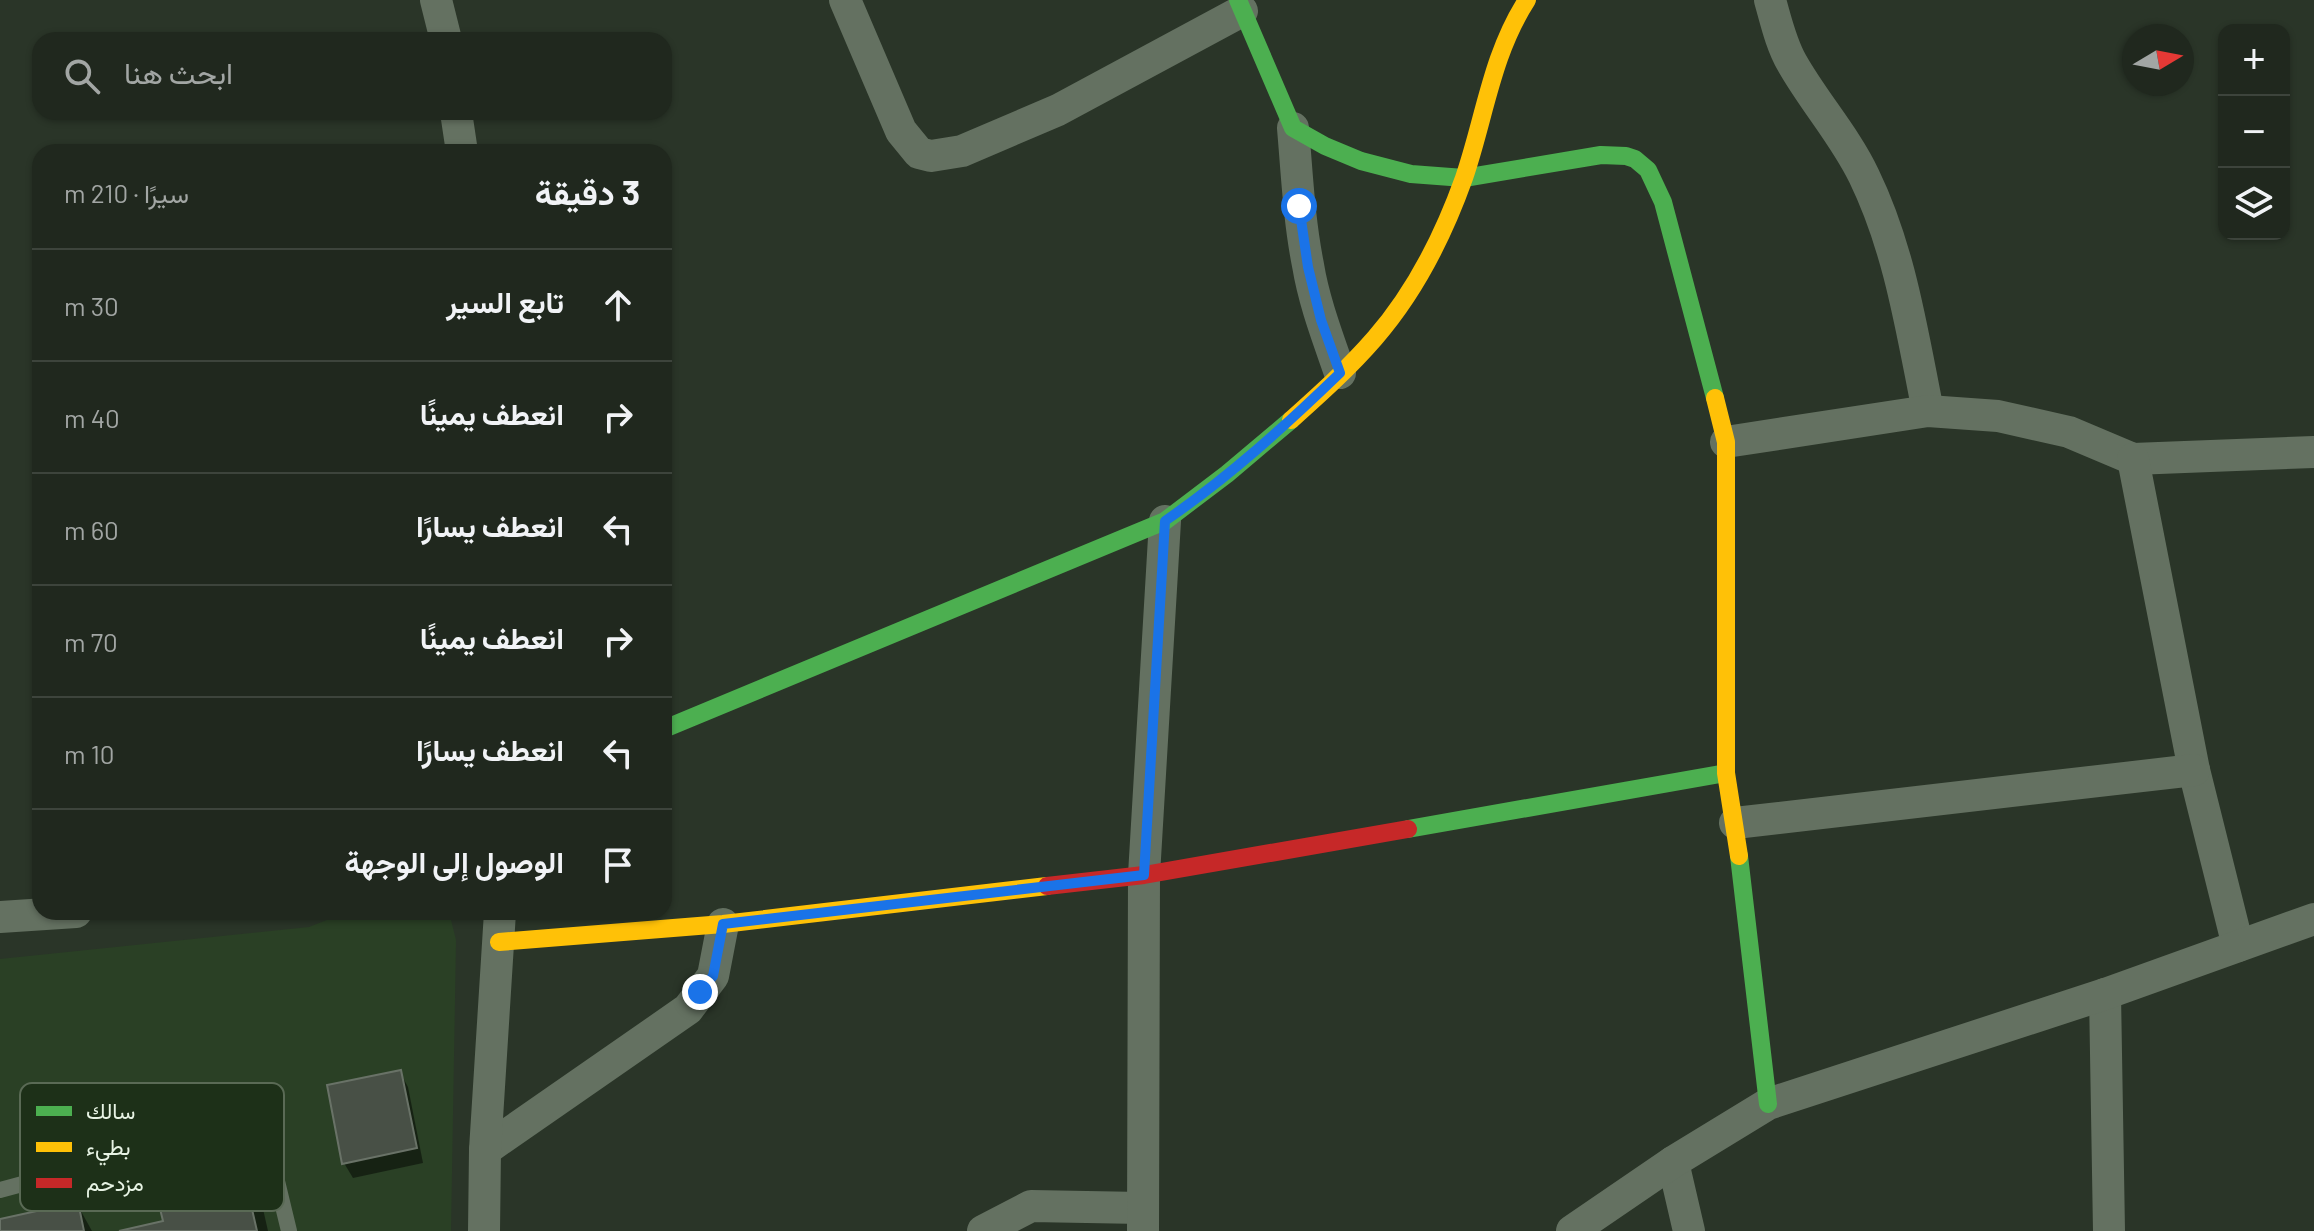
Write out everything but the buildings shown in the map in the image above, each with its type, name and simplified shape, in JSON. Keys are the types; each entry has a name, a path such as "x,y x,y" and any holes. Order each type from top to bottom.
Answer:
{"street":[{"path":"436,0 444,32"},
{"path":"845,0 901,131 919,153 931,156 962,151 1058,110 1240,6 1293,128 1299,206 1308,267 1321,320 1340,373"},
{"path":"672,726 1165,521 1208,491 1285,426 1378,334 1424,263 1464,178 1500,48 1527,0"},
{"path":"1770,0 1791,61 1863,174 1888,232 1906,299 1928,411"},
{"path":"457,120 461,144"},
{"path":"1293,128 1361,161 1411,174 1464,178 1622,154 1639,160 1653,177 1663,202 1726,442 1726,773 1735,823 1768,1104"},
{"path":"1726,442 1928,411 1998,416 2069,432 2133,459 2314,452"},
{"path":"2133,459 2194,770 2238,946"},
{"path":"983,1231 1031,1206 1142,1219 1144,875 1165,521"},
{"path":"1735,823 2194,770"},
{"path":"484,1231 485,1150 500,927 723,924 1144,875 1726,773"},
{"path":"0,917 32,915"},
{"path":"1572,1231 1673,1162 1768,1104 2105,994 2314,919"},
{"path":"485,1150 688,1009 713,976 723,924"},
{"path":"2105,994 2109,1231"},
{"path":"1673,1162 1689,1231"}],"lane":[{"path":"0,1190 20,1185"},
{"path":"284,1210 289,1231"}],"shaded area":[{"path":"327,920 451,920 456,940 451,1231 0,1231 0,959 309,927"}],"traffic: fast":[{"path":"1238,0 1293,128 1361,161 1411,174 1464,178 1601,155 1635,159 1648,170 1663,202 1715,398"},
{"path":"672,726 1165,521 1291,420"},
{"path":"1408,829 1726,773"},
{"path":"1739,856 1768,1104"}],"traffic: slow":[{"path":"1291,420 1375,338 1403,302 1427,262 1464,178 1505,43 1527,0"},
{"path":"1715,398 1726,442 1726,773 1739,856"},
{"path":"499,942 723,924 1047,886"}],"traffic: jam":[{"path":"1047,886 1144,875 1408,829"}],"route":[{"path":"700,992 713,976 723,924 1144,875 1165,521 1247,459 1340,373 1321,320 1308,267 1299,206"}]}
